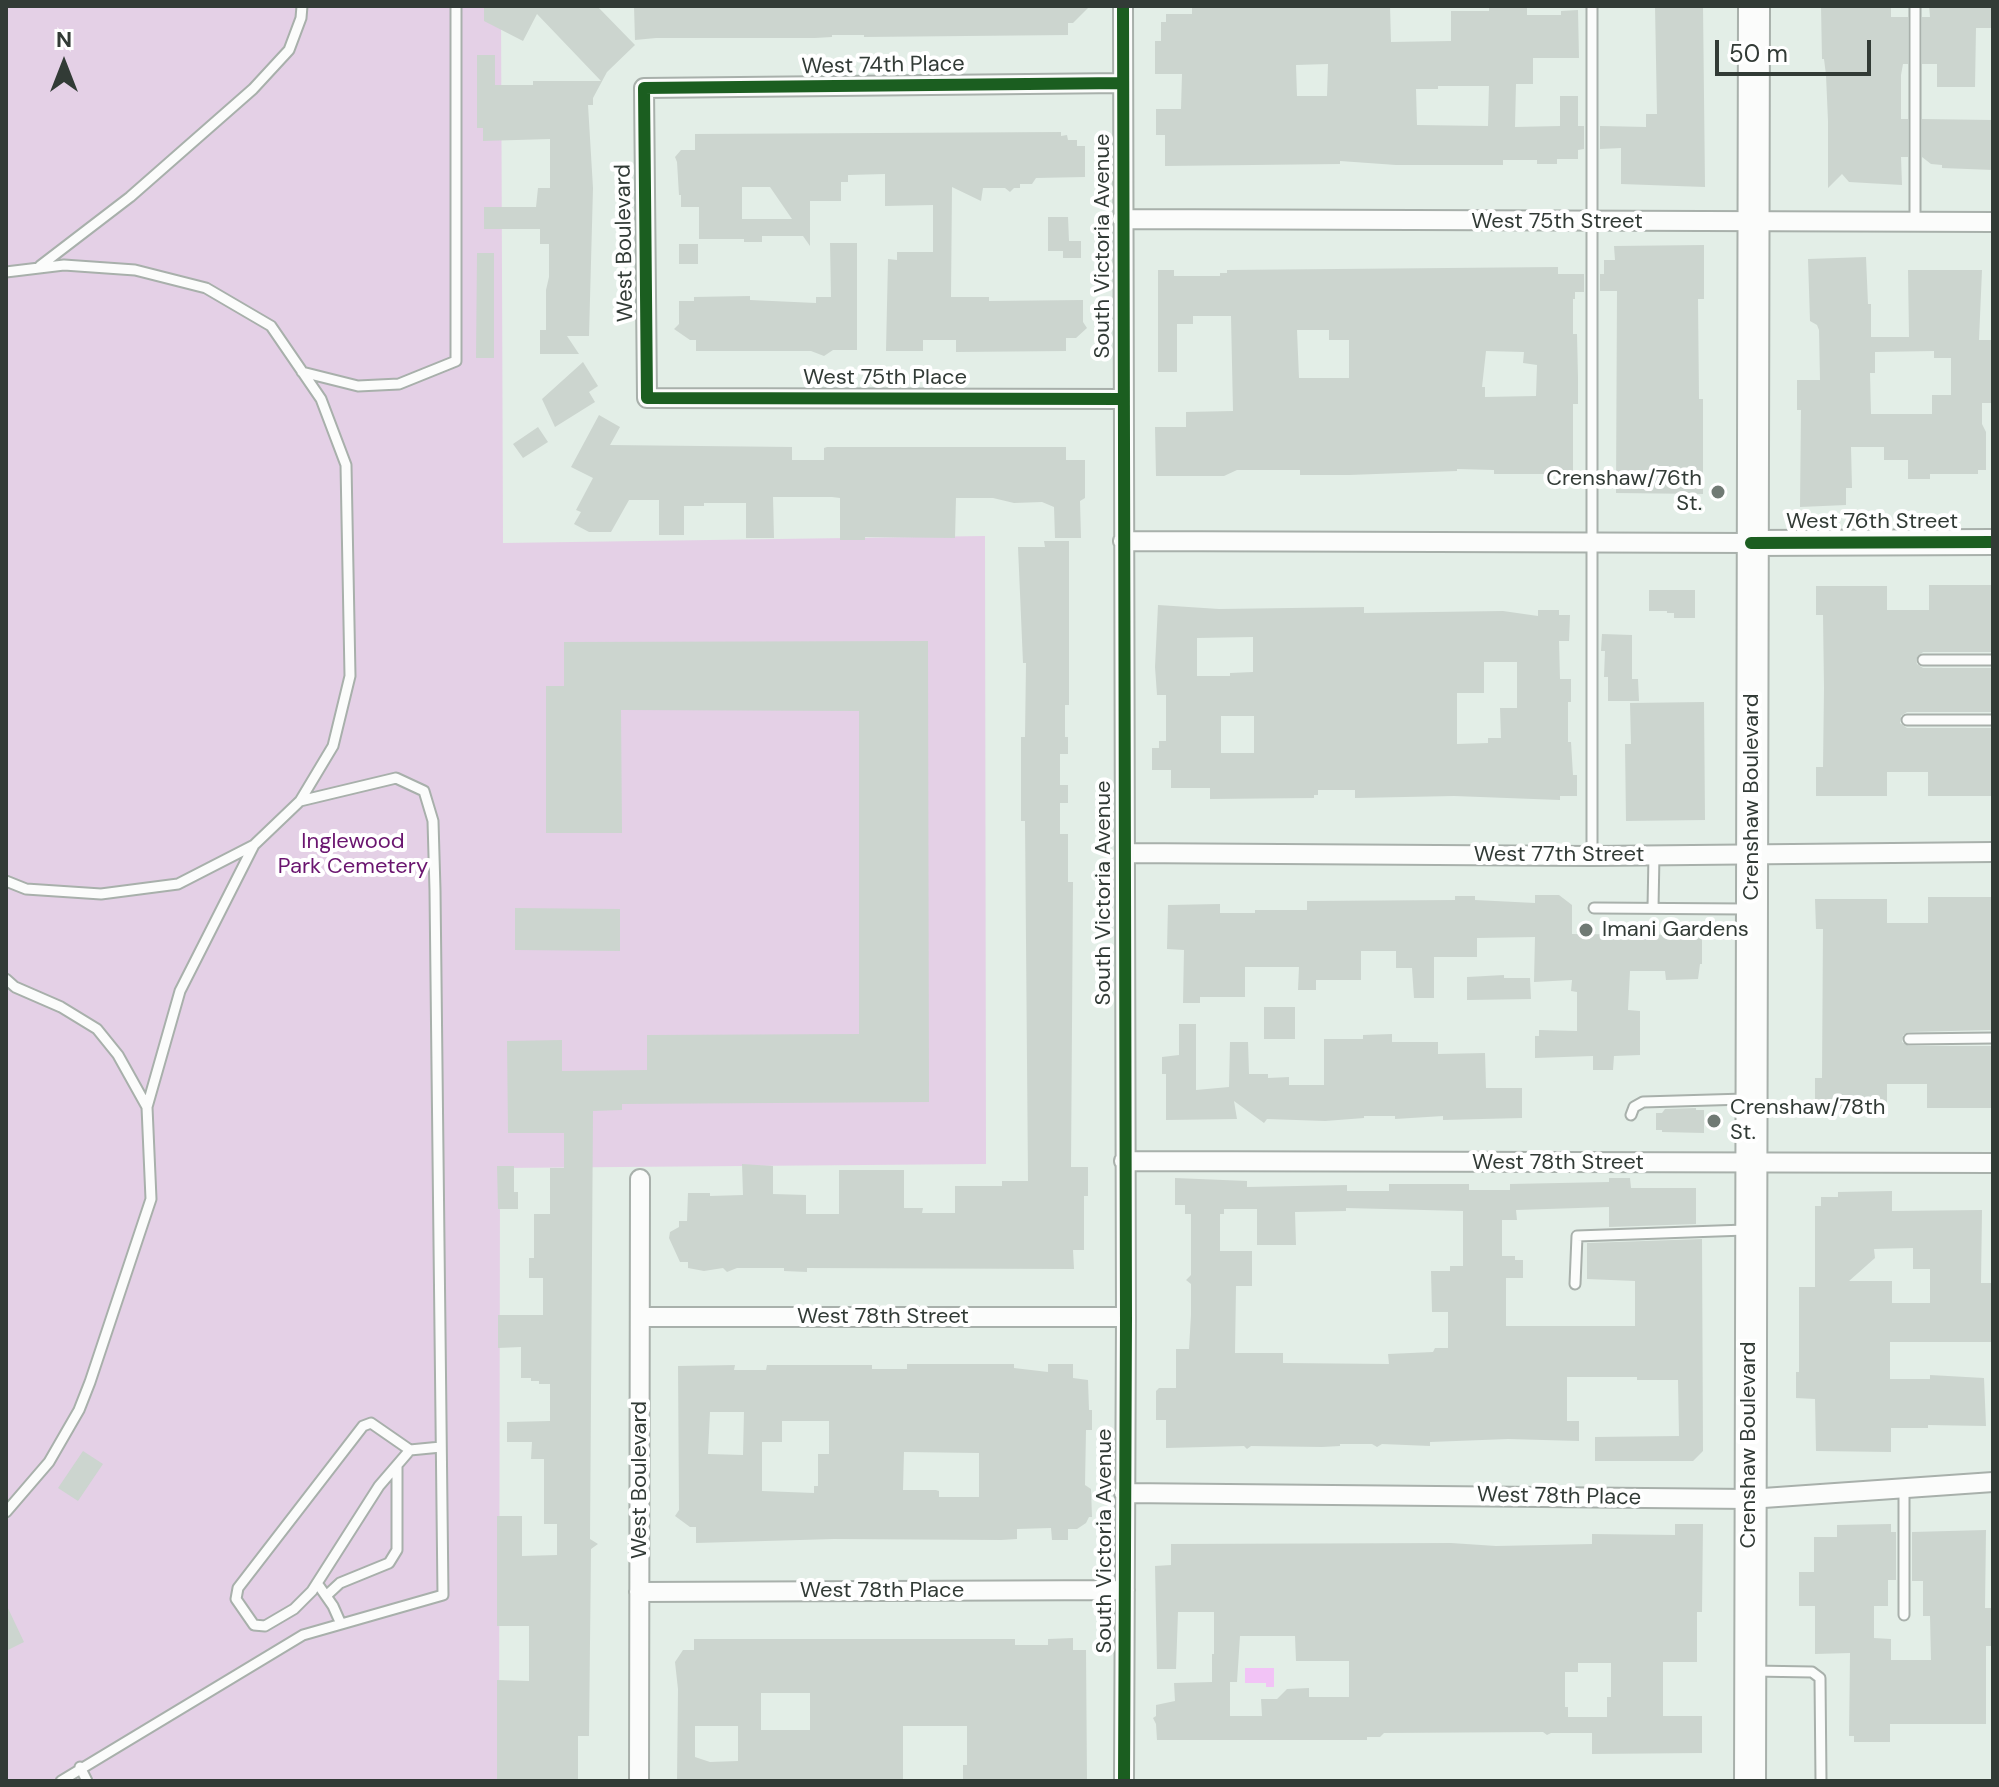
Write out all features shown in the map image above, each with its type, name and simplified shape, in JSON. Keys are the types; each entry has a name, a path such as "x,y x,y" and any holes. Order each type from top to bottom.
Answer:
{"main road":[{"name":"Crenshaw Boulevard","path":"1750,1781 1754,6"}],"street":[{"name":"South Victoria Avenue","path":"1123,6 1124,1781"},
{"name":"West 74th Place","path":"644,88 1123,83"},
{"name":"West Boulevard","path":"644,88 647,398"},
{"name":"West 75th Street","path":"1122,219 1993,222"},
{"name":"West 75th Place","path":"647,398 1123,399"},
{"name":"West 76th Street","path":"1123,541 1993,542"},
{"name":"West 77th Street","path":"1125,853 1592,856 1993,852"},
{"name":"West 78th Street","path":"1124,1161 1993,1163"},
{"name":"West Boulevard","path":"639,1781 640,1179"},
{"name":"West 78th Street","path":"640,1317 1126,1317"},
{"name":"West 78th Place","path":"1124,1493 1749,1499 1993,1482"},
{"name":"West 78th Place","path":"639,1592 1125,1590"}],"lane":[{"path":"39,267 130,197 253,89 289,50 301,18 302,6"},
{"path":"302,372 358,386 399,384 456,361 456,6"},
{"path":"1592,6 1592,856"},
{"path":"1915,6 1915,222"},
{"path":"6,272 64,265 135,270 206,288 271,326 321,399 346,465 350,676 333,746 300,801 254,845 178,884 101,894 26,889 6,881"},
{"path":"1923,660 1993,660"},
{"path":"1907,720 1993,720"},
{"path":"61,1781 303,1635 443,1595 433,821 424,791 396,778 300,801"},
{"path":"6,1512 49,1462 79,1410 90,1382 151,1199 147,1107 180,991 254,845"},
{"path":"1653,908 1654,855"},
{"path":"1594,908 1752,909"},
{"path":"6,979 15,987 61,1007 97,1029 118,1055 147,1107"},
{"path":"1909,1039 1993,1038"},
{"path":"1631,1115 1634,1107 1643,1102 1751,1098"},
{"path":"1575,1284 1577,1236 1750,1230"},
{"path":"410,1450 379,1486 317,1583 294,1609 265,1626 254,1625 236,1599 238,1588 363,1426 371,1423 410,1450 441,1447"},
{"path":"326,1596 340,1583 389,1563 397,1550 397,1464"},
{"path":"1904,1488 1904,1615"},
{"path":"317,1583 341,1624"},
{"path":"1750,1671 1812,1672 1820,1678 1821,1781"},
{"path":"80,1767 87,1781"}],"green space":[{"name":"Inglewood Park Cemetery","path":"6,6 501,6 503,543 985,536 986,1164 500,1168 499,1781 6,1781"}],"shaded area":[{"path":"1245,1668 1274,1668 1274,1687 1266,1687 1266,1683 1245,1683"}],"building":[{"path":"484,6 597,6 635,45 607,72 593,98 593,105 588,105 593,188 589,336 567,336 579,354 540,354 540,330 546,330 549,244 540,244 540,229 484,229 484,207 536,207 538,188 550,188 550,139 483,141 483,128 477,128 477,55 495,55 495,85 533,85 533,81 601,81 537,14 523,41 484,21"},
{"path":"634,6 1090,6 1073,23 1068,23 1068,35 832,35 815,38 635,40"},
{"path":"1192,6 1390,6 1391,42 1451,41 1451,11 1489,11 1489,6 1527,6 1527,15 1561,15 1561,11 1578,10 1579,58 1533,58 1533,84 1516,84 1515,127 1560,126 1560,96 1578,96 1578,126 1584,126 1584,149 1578,150 1578,159 1557,159 1557,164 1537,164 1537,160 1503,160 1503,165 1396,165 1340,161 1340,164 1165,166 1165,135 1156,135 1156,109 1181,109 1182,74 1155,74 1155,41 1161,41 1161,22 1166,22 1166,14 1192,14","holes":["1328,64 1327,96 1297,96 1296,65","1438,86 1489,86 1488,126 1417,125 1416,89 1438,89"]},
{"path":"1655,6 1703,6 1705,187 1621,184 1621,148 1600,149 1600,126 1646,127 1646,114 1657,114"},
{"path":"1821,6 1891,6 1891,17 1908,17 1908,64 1903,64 1901,75 1901,119 1908,119 1908,157 1901,157 1902,185 1849,182 1842,174 1828,188 1828,121"},
{"path":"1929,6 1993,6 1993,28 1976,28 1975,87 1937,87 1937,64 1922,64 1922,17 1930,17"},
{"path":"1922,119 1993,120 1993,170 1942,168 1942,165 1931,164 1922,157"},
{"path":"1061,132 1061,136 1067,135 1068,140 1077,140 1077,146 1085,146 1085,177 1036,178 1032,184 1020,184 1020,188 1010,192 1005,188 983,188 981,201 952,187 951,297 989,297 989,301 1083,300 1083,322 1087,328 1076,338 1066,338 1066,351 956,352 956,340 923,340 923,351 886,351 888,259 897,260 897,252 933,252 933,205 885,206 885,174 848,175 848,182 841,182 841,201 810,201 810,246 803,236 762,236 762,242 699,239 699,207 681,207 675,157 681,150 695,150 695,134","holes":["742,187 770,187 792,219 742,219"]},
{"path":"1048,217 1068,217 1069,241 1081,241 1081,258 1063,258 1063,251 1048,251"},
{"path":"830,243 857,243 857,350 833,350 824,356 811,351 696,351 696,340 690,340 674,329 679,324 679,301 694,301 694,297 750,296 750,300 816,303 816,297 831,297"},
{"path":"679,244 698,244 698,264 679,264"},
{"path":"1704,245 1704,299 1698,299 1699,399 1703,399 1703,494 1616,493 1617,291 1600,291 1604,260 1615,260 1614,246"},
{"path":"477,253 494,253 494,358 476,358"},
{"path":"1866,257 1871,337 1909,337 1908,270 1982,270 1979,340 1993,340 1993,403 1982,403 1986,470 1978,470 1978,474 1930,474 1930,479 1908,479 1908,460 1884,460 1884,447 1851,447 1852,488 1846,488 1846,505 1800,507 1801,410 1797,410 1797,380 1820,380 1819,330 1810,321 1808,259","holes":["1934,351 1934,358 1951,358 1951,395 1932,395 1932,414 1871,414 1870,373 1875,373 1875,352"]},
{"path":"1558,267 1558,274 1584,274 1584,292 1575,292 1573,299 1578,404 1573,404 1573,474 1494,474 1494,470 1457,469 1300,475 1300,470 1237,470 1224,476 1156,476 1155,427 1186,427 1186,412 1233,411 1231,316 1193,316 1193,324 1177,324 1177,372 1158,372 1158,270 1174,270 1174,276 1220,276 1227,270","holes":["1297,330 1329,330 1329,340 1349,340 1349,378 1299,378","1486,351 1524,352 1523,363 1537,365 1536,396 1485,397 1485,387 1482,387"]},
{"path":"583,362 598,386 589,392 595,402 555,427 542,399"},
{"path":"599,415 620,427 610,445 792,447 792,460 824,460 824,448 827,447 1066,447 1066,460 1085,460 1085,498 1080,501 1081,538 1055,538 1054,507 1042,502 1014,503 993,498 956,498 955,538 865,537 865,540 840,540 840,498 832,497 773,497 774,538 746,538 746,503 684,506 684,535 659,535 659,500 629,500 611,532 589,532 574,524 581,512 576,510 593,478 571,467"},
{"path":"538,427 548,442 523,458 513,444"},
{"path":"1044,541 1069,541 1069,705 1065,705 1068,754 1060,754 1060,785 1068,785 1068,803 1060,803 1060,834 1068,834 1068,882 1073,882 1071,1167 1088,1167 1088,1196 1084,1196 1084,1250 1073,1250 1074,1269 807,1268 807,1272 784,1271 784,1268 737,1268 727,1272 723,1268 704,1271 688,1268 688,1262 680,1262 669,1238 670,1232 679,1227 679,1221 687,1221 688,1193 743,1195 742,1164 773,1166 773,1194 806,1195 806,1214 839,1214 839,1170 904,1170 904,1208 923,1208 922,1213 955,1213 955,1186 1002,1186 1002,1181 1028,1181 1025,821 1021,821 1021,737 1025,737 1026,663 1023,663 1018,547 1045,547"},
{"path":"1929,585 1993,585 1993,652 1923,652 1916,659 1923,668 1993,668 1993,712 1907,712 1901,716 1900,723 1907,728 1993,728 1993,796 1928,796 1928,772 1887,772 1887,796 1816,796 1816,767 1823,767 1824,688 1823,615 1816,615 1816,586 1887,586 1887,610 1929,610"},
{"path":"1649,590 1695,590 1695,618 1674,618 1674,613 1667,611 1649,611"},
{"path":"1158,605 1219,609 1364,607 1364,613 1503,611 1538,616 1538,610 1559,610 1559,615 1570,615 1569,641 1559,641 1560,679 1571,679 1568,742 1571,742 1573,775 1577,775 1577,796 1560,796 1560,800 1454,796 1355,798 1355,790 1318,790 1314,798 1210,799 1210,788 1171,788 1171,770 1152,770 1152,748 1159,748 1159,741 1166,741 1166,695 1157,695","holes":["1253,637 1253,672 1197,676 1197,638","1484,662 1517,662 1517,708 1500,708 1501,738 1488,738 1488,743 1457,744 1457,693 1484,693","1221,716 1254,716 1254,753 1221,753"]},
{"path":"1602,634 1632,635 1632,679 1638,679 1639,701 1608,701 1608,677 1604,677 1605,651 1601,651"},
{"path":"928,641 929,1102 622,1104 622,1110 593,1111 590,1539 598,1544 591,1549 589,1736 578,1736 578,1781 497,1781 497,1680 529,1681 529,1626 497,1626 497,1516 522,1516 522,1556 557,1555 557,1524 544,1524 544,1459 531,1459 532,1442 507,1442 507,1422 550,1421 550,1384 521,1378 521,1347 498,1348 498,1315 543,1315 543,1278 529,1278 529,1258 534,1258 534,1214 550,1214 550,1168 564,1168 564,1133 508,1133 507,1041 562,1040 562,1071 647,1070 647,1035 859,1034 859,711 621,710 622,833 546,833 546,686 564,686 564,642"},
{"path":"1704,702 1705,820 1626,821 1625,744 1631,744 1630,703"},
{"path":"1535,895 1559,895 1572,905 1572,934 1702,935 1702,964 1698,979 1666,980 1665,971 1630,971 1628,1010 1640,1011 1640,1055 1614,1056 1613,1070 1593,1070 1593,1056 1535,1058 1535,1036 1539,1036 1539,1030 1577,1031 1577,992 1571,991 1572,980 1534,982 1535,937 1477,938 1477,957 1434,957 1434,998 1414,998 1412,968 1396,968 1396,951 1361,951 1361,980 1316,980 1316,990 1298,990 1299,967 1245,967 1245,997 1200,997 1200,1003 1183,1003 1184,950 1167,949 1168,905 1220,904 1220,913 1255,913 1255,910 1307,910 1307,901 1455,900 1455,896 1475,896 1475,900 1535,903"},
{"path":"1928,897 1993,897 1992,1030 1909,1032 1903,1035 1902,1042 1909,1046 1992,1046 1993,1108 1927,1108 1927,1084 1887,1084 1887,1109 1815,1109 1815,1078 1822,1078 1823,929 1816,929 1815,899 1887,899 1887,923 1928,923"},
{"path":"515,908 620,909 620,951 515,950"},
{"path":"1504,975 1504,978 1530,978 1531,999 1467,1000 1467,977"},
{"path":"1264,1007 1295,1007 1295,1039 1264,1039"},
{"path":"1179,1024 1196,1024 1196,1090 1229,1087 1230,1042 1248,1042 1249,1074 1268,1074 1268,1078 1289,1077 1289,1085 1324,1085 1324,1039 1363,1039 1363,1035 1392,1034 1392,1042 1438,1042 1438,1054 1485,1053 1486,1088 1522,1088 1522,1118 1443,1120 1443,1116 1395,1119 1395,1116 1364,1116 1325,1121 1267,1119 1264,1123 1234,1101 1237,1119 1166,1120 1166,1074 1162,1074 1162,1057 1179,1055"},
{"path":"1665,1109 1704,1110 1704,1133 1656,1130 1656,1113 1662,1113"},
{"path":"497,1166 514,1166 514,1192 518,1192 518,1209 498,1209"},
{"path":"1175,1178 1247,1181 1247,1187 1347,1185 1347,1191 1389,1191 1389,1184 1469,1184 1469,1190 1510,1190 1510,1184 1609,1182 1609,1178 1630,1178 1631,1188 1696,1188 1696,1224 1609,1227 1609,1207 1516,1210 1517,1220 1502,1220 1502,1256 1515,1256 1515,1260 1523,1260 1523,1278 1506,1278 1506,1326 1635,1326 1635,1281 1587,1279 1587,1243 1702,1239 1703,1451 1693,1461 1595,1461 1595,1437 1679,1436 1678,1380 1637,1380 1637,1377 1567,1377 1567,1421 1579,1421 1579,1441 1508,1439 1430,1442 1430,1446 1340,1444 1322,1447 1251,1446 1247,1449 1244,1446 1166,1448 1166,1420 1156,1420 1156,1391 1159,1388 1176,1388 1176,1349 1189,1349 1191,1315 1191,1284 1186,1280 1191,1275 1191,1214 1185,1214 1185,1205 1175,1205","holes":["1346,1208 1463,1211 1463,1266 1450,1266 1450,1271 1431,1271 1432,1312 1448,1312 1448,1348 1435,1348 1433,1352 1388,1354 1389,1364 1283,1363 1283,1353 1235,1353 1236,1286 1252,1286 1252,1251 1220,1251 1220,1214 1224,1214 1224,1209 1257,1209 1257,1245 1296,1245 1295,1212 1346,1211"]},
{"path":"1892,1191 1892,1211 1982,1210 1981,1283 1993,1283 1992,1342 1890,1342 1890,1379 1930,1379 1930,1375 1984,1378 1986,1426 1891,1428 1891,1452 1816,1451 1815,1399 1796,1398 1799,1287 1815,1287 1815,1206 1821,1206 1821,1197 1838,1197 1838,1192","holes":["1913,1248 1913,1269 1930,1269 1930,1303 1892,1303 1892,1281 1849,1281 1875,1258 1874,1249"]},
{"path":"907,1364 1014,1364 1014,1368 1048,1372 1048,1364 1073,1364 1073,1378 1088,1380 1089,1410 1092,1410 1092,1430 1086,1430 1085,1485 1091,1489 1092,1517 1077,1529 1068,1529 1068,1540 1052,1540 1051,1528 1017,1529 1017,1539 1001,1540 834,1539 696,1543 696,1527 690,1527 675,1516 679,1510 678,1366 735,1365 734,1370 766,1370 767,1365 872,1365 872,1369 907,1369","holes":["710,1412 744,1412 743,1455 708,1454","782,1421 829,1421 829,1454 818,1454 818,1486 814,1486 814,1493 762,1491 762,1442 782,1442","904,1452 979,1453 979,1497 939,1497 936,1490 903,1490"]},
{"path":"83,1451 103,1464 78,1501 58,1488"},
{"path":"1675,1524 1703,1524 1702,1612 1697,1612 1697,1662 1663,1662 1663,1716 1702,1716 1702,1753 1592,1754 1592,1733 1384,1733 1380,1737 1367,1737 1367,1740 1157,1740 1153,1718 1156,1716 1156,1705 1175,1701 1174,1683 1212,1682 1214,1654 1214,1612 1178,1612 1176,1669 1157,1669 1155,1566 1171,1565 1171,1544 1451,1543 1496,1546 1592,1544 1592,1534 1675,1535","holes":["1240,1636 1295,1636 1296,1661 1349,1661 1349,1697 1309,1697 1309,1688 1287,1689 1277,1699 1261,1699 1262,1716 1230,1716 1230,1682 1237,1682","1578,1663 1611,1663 1611,1697 1607,1697 1607,1717 1568,1717 1565,1672 1578,1672"]},
{"path":"1891,1524 1891,1532 1896,1532 1896,1580 1888,1580 1888,1606 1874,1606 1874,1638 1891,1639 1891,1660 1931,1660 1930,1616 1923,1616 1923,1581 1912,1581 1912,1532 1986,1530 1985,1608 1993,1608 1993,1646 1986,1646 1986,1724 1890,1724 1890,1742 1854,1742 1854,1736 1849,1736 1850,1653 1815,1654 1815,1606 1799,1606 1799,1572 1814,1572 1814,1537 1837,1537 1837,1525"},
{"path":"6,1604 24,1642 6,1651"},
{"path":"1073,1638 1073,1650 1086,1650 1087,1781 963,1781 963,1765 967,1765 967,1726 903,1726 903,1781 677,1781 678,1689 675,1662 683,1650 694,1650 694,1639 1015,1639 1015,1645 1048,1645 1048,1639","holes":["761,1693 810,1693 810,1730 761,1730","695,1726 738,1726 738,1761 710,1762 695,1757"]}],"cycle path":[{"path":"1123,6 1124,1781"},
{"path":"1123,83 644,88 647,398 1123,399"},
{"path":"1751,543 1993,542"}],"place":[{"name":"Crenshaw/76th St.","path":"1718,492"},
{"name":"Imani Gardens","path":"1586,930"},
{"name":"Crenshaw/78th St.","path":"1714,1121"}]}
